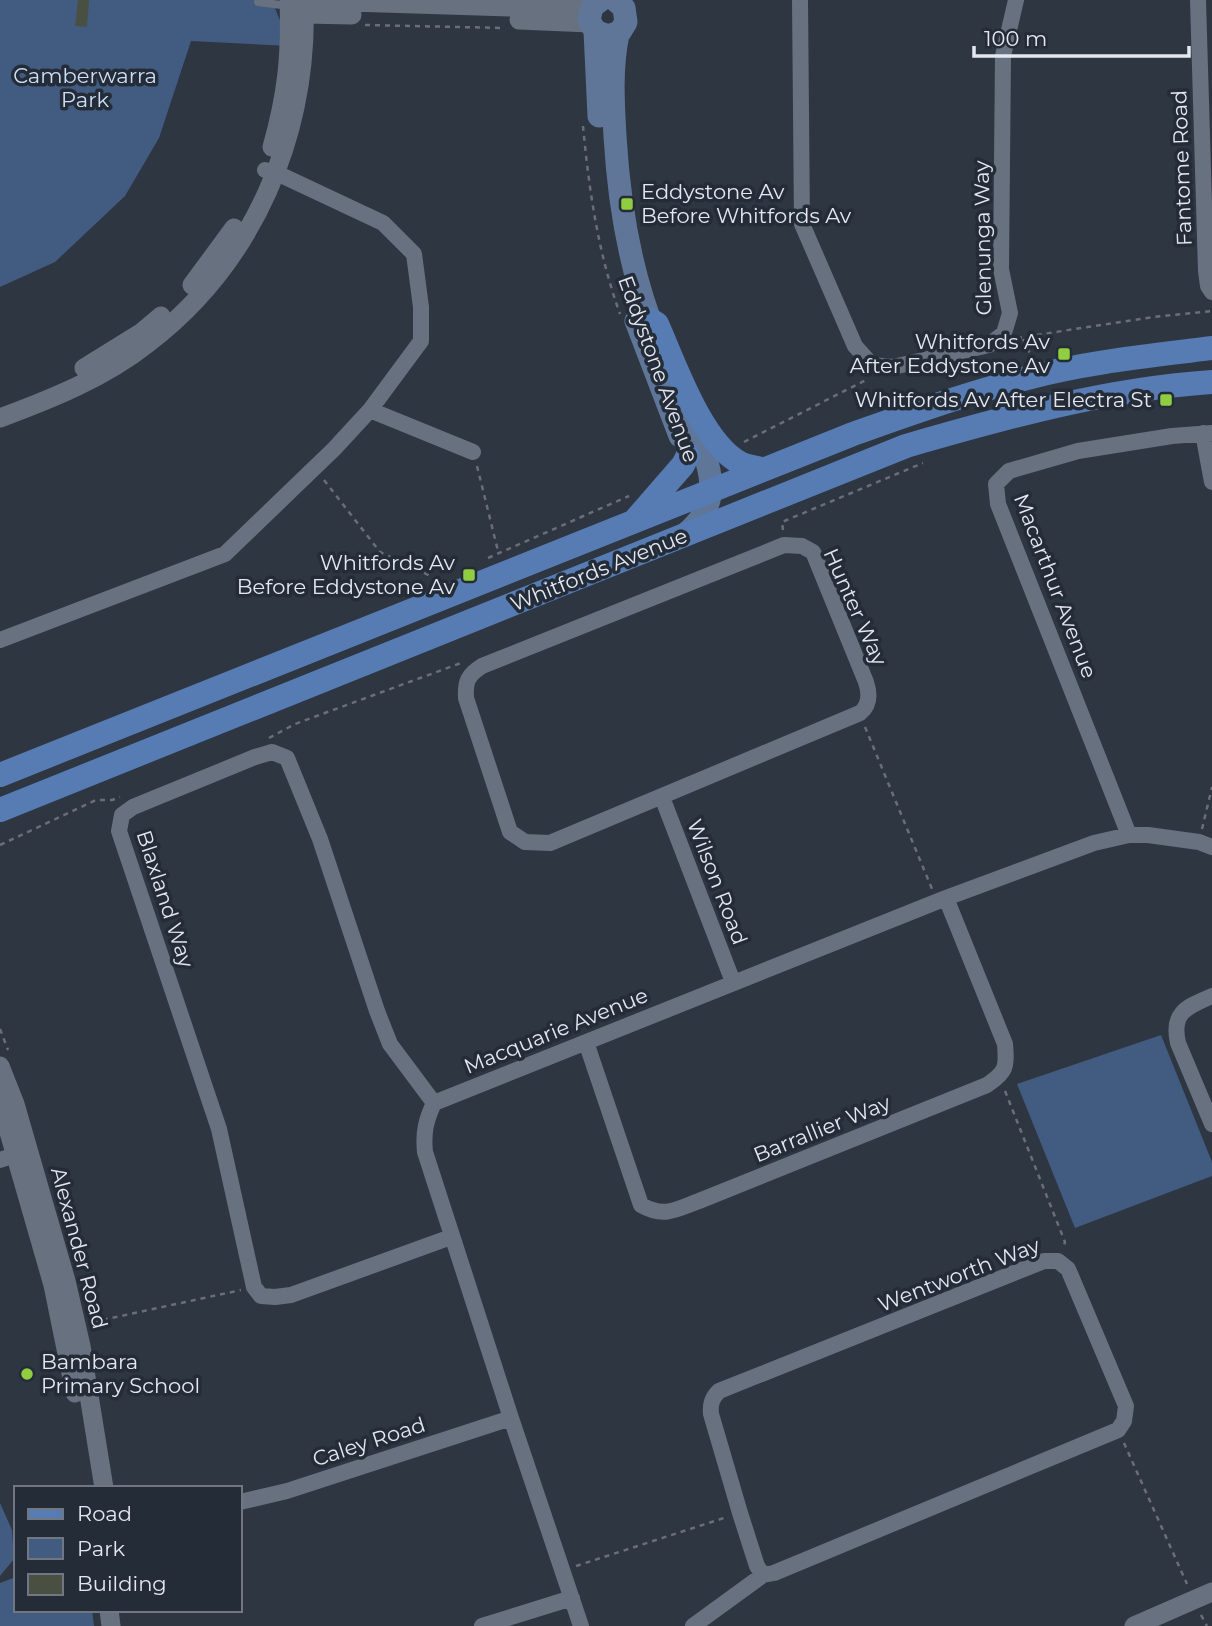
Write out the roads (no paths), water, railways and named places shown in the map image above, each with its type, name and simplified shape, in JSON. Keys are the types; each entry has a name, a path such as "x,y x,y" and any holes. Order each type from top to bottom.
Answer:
{"main road":[{"name":"Eddystone Avenue","path":"605,10 613,82 619,190 630,252 649,318 710,468 710,491"},
{"name":"Eddystone Avenue","path":"605,10 603,149 618,253 639,331 695,474 710,491 741,511"},
{"path":"649,318 657,324 699,416 712,436 740,464 761,469"},
{"name":"Whitfords Avenue","path":"0,775 761,469 944,402 1028,377 1134,358 1212,348"},
{"name":"Whitfords Avenue","path":"0,810 906,446 1006,417 1087,398 1212,382"},
{"path":"634,522 683,465 688,455"},
{"path":"680,538 696,526 707,508 710,491"}],"street":[{"name":"Glenunga Way","path":"800,0 802,224 855,346 872,365 893,367 989,345 1004,333 1010,313 1001,269 1003,57 1016,0"},
{"name":"Fantome Road","path":"1198,0 1206,271 1208,286 1212,292"},
{"path":"0,418 100,375 147,345 184,313 225,266 265,201 285,99 298,4 605,10"},
{"path":"0,405 54,384 97,361 142,332 172,307 203,273 271,172"},
{"path":"0,640 225,554 315,468 370,410 421,341 421,307 414,254 383,223 271,172"},
{"path":"370,410 473,452"},
{"path":"1207,433 1212,482"},
{"name":"Macarthur Avenue","path":"1129,835 998,504 996,484 1009,471 1078,451 1207,433"},
{"name":"Hunter Way","path":"785,545 802,546 813,552 866,682 869,693 866,708 860,713 662,797 550,843 525,842 510,832 466,698 465,685 470,674 482,666 785,545"},
{"name":"Blaxland Way","path":"434,1102 390,1044 320,839 287,758 272,752 255,757 133,807 122,815 119,831 219,1129 254,1287 261,1296 291,1295 452,1237"},
{"name":"Wilson Road","path":"662,797 733,982"},
{"name":"Macquarie Avenue","path":"434,1102 733,982 1094,843 1129,835 1148,835 1206,845"},
{"name":"Barrallier Way","path":"586,1042 636,1194 641,1205 653,1212 665,1213 987,1085 1003,1072 1007,1061 1005,1045 942,900"},
{"path":"1212,996 1190,1006 1178,1016 1175,1030 1212,1124"},
{"name":"Alexander Road","path":"0,1066 15,1104 15,1155 63,1270 81,1346 104,1486"},
{"name":"Alexander Road","path":"0,1101 61,1318 90,1486"},
{"path":"434,1102 426,1119 425,1152 581,1626"},
{"name":"Wentworth Way","path":"1044,1261 1058,1261 1069,1269 1126,1406 1124,1420 1118,1430 774,1573 763,1575 757,1566 711,1414 713,1397 719,1391 1044,1261"},
{"name":"Caley Road","path":"242,1501 299,1487 511,1418"},
{"path":"693,1626 763,1575"},
{"path":"482,1626 572,1598"},
{"path":"1134,1626 1205,1608"},
{"path":"1168,1626 1205,1608"}],"lane":[{"path":"258,2 298,4"}],"place":[{"name":"Eddystone Av Before Whitfords Av","path":"627,204"},
{"name":"Whitfords Av After Eddystone Av","path":"1064,354"},
{"name":"Whitfords Av After Electra St","path":"1166,400"},
{"name":"Whitfords Av Before Eddystone Av","path":"469,575"},
{"name":"Bambara Primary School","path":"27,1374"}],"park label":[{"name":"Camberwarra Park","path":"85,88"}]}
